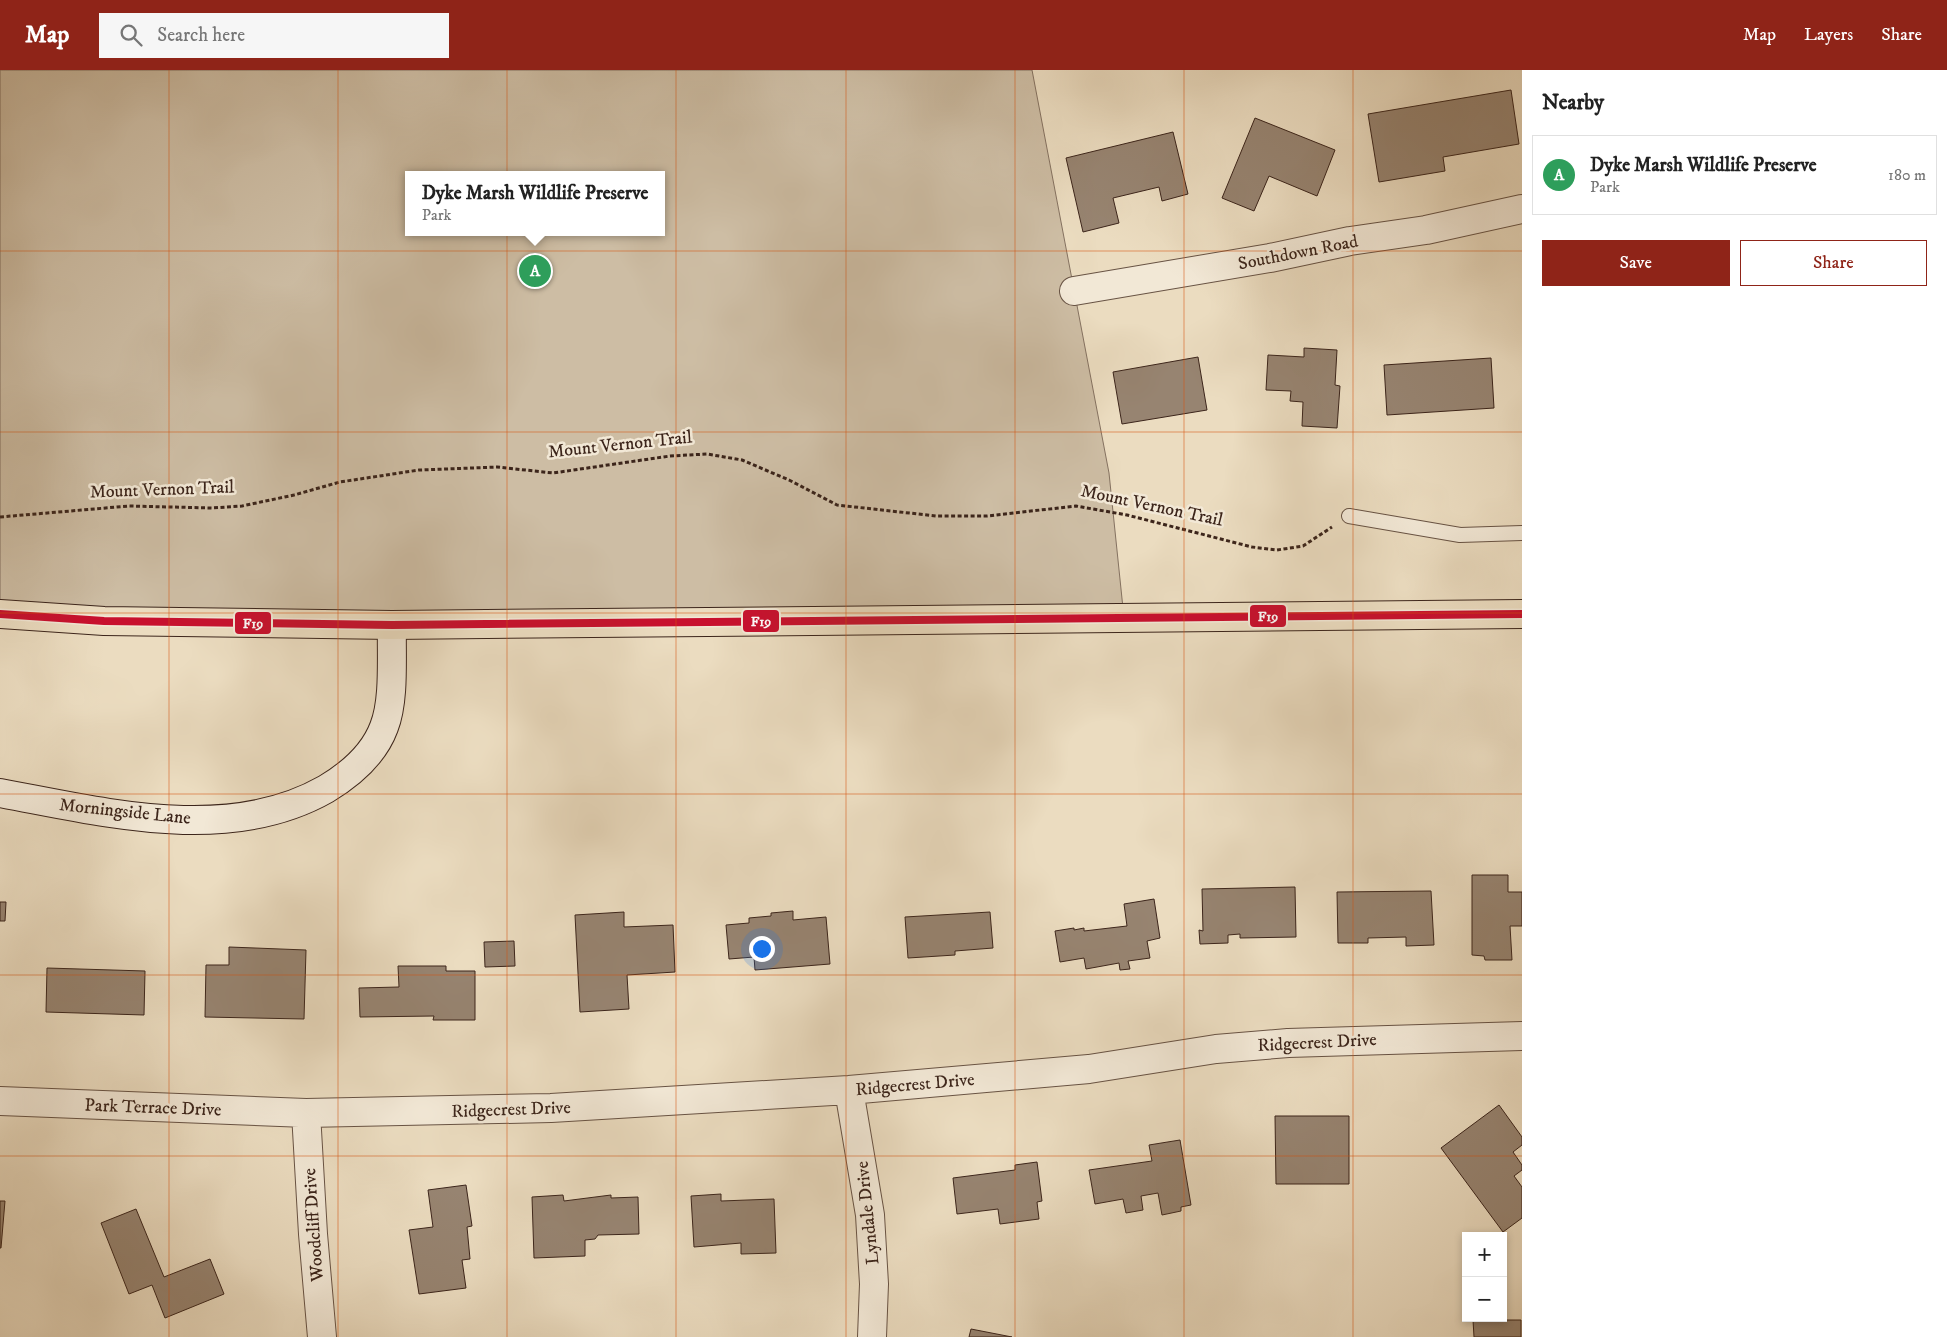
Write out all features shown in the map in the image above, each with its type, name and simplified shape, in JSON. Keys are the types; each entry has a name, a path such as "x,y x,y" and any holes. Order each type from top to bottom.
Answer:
{"main road":[{"path":"0,614 104,621 392,625 1522,614"}],"street":[{"name":"Southdown Road","path":"1074,290 1270,258 1350,241 1426,230 1522,208"},
{"name":"Morningside Lane","path":"0,793 96,811 167,819 240,816 268,811 308,798 353,771 374,747 385,726 389,706 392,625"},
{"name":"Ridgecrest Drive","path":"306,1113 551,1108 849,1090 1089,1069 1216,1049 1288,1043 1522,1036"},
{"name":"Lyndale Drive","path":"849,1090 870,1215 874,1284 872,1337"},
{"name":"Park Terrace Drive","path":"0,1101 306,1113"},
{"name":"Woodcliff Drive","path":"306,1113 313,1234 322,1337"}],"lane":[{"path":"1349,516 1460,535 1522,534"}],"path":[{"name":"Mount Vernon Trail","path":"0,517 129,506 212,508 242,506 340,482 419,470 497,466 553,473 643,459 707,454 742,460 789,480 837,505 936,516 987,516 1076,506 1127,515 1252,547 1278,550 1303,546 1349,516"}],"shaded area":[{"path":"0,70 1032,70 1109,473 1124,618 0,608"}],"building":[{"path":"1511,90 1519,144 1443,157 1445,171 1379,182 1368,114"},
{"path":"1255,118 1335,150 1317,196 1269,176 1254,211 1222,198"},
{"path":"1173,132 1188,194 1162,201 1159,187 1113,198 1119,223 1083,232 1066,158"},
{"path":"1304,348 1337,350 1335,385 1340,386 1337,428 1302,426 1303,402 1290,401 1291,391 1266,390 1268,355 1304,357"},
{"path":"1198,357 1207,410 1122,424 1113,372"},
{"path":"1491,358 1494,408 1387,415 1384,365"},
{"path":"1472,875 1508,875 1508,892 1522,892 1522,926 1510,926 1512,960 1485,960 1484,956 1472,955"},
{"path":"1295,887 1296,937 1240,938 1240,934 1228,935 1228,943 1200,944 1199,930 1203,931 1202,889"},
{"path":"1431,891 1434,945 1406,946 1406,937 1368,938 1368,943 1338,943 1337,892"},
{"path":"1154,899 1160,938 1147,941 1150,958 1128,961 1130,969 1120,970 1119,963 1086,969 1084,958 1060,962 1055,931 1084,928 1084,931 1127,926 1124,904"},
{"path":"0,902 6,902 5,921 0,921"},
{"path":"793,911 793,920 826,917 830,964 755,970 754,957 729,959 726,925 749,923 749,918"},
{"path":"624,912 624,927 673,925 675,972 627,975 629,1009 580,1012 575,915"},
{"path":"990,912 993,948 955,951 955,955 908,958 905,917"},
{"path":"514,941 515,966 485,967 484,942"},
{"path":"229,947 306,950 304,1019 205,1017 206,965 229,965"},
{"path":"398,966 446,966 446,971 475,971 475,1020 433,1020 434,1016 360,1017 359,988 399,987"},
{"path":"47,968 145,971 144,1015 46,1012"},
{"path":"1499,1105 1522,1137 1522,1145 1513,1152 1522,1165 1522,1170 1514,1176 1522,1187 1522,1218 1503,1232 1441,1148"},
{"path":"1275,1116 1349,1116 1349,1184 1276,1184"},
{"path":"1180,1140 1191,1205 1181,1207 1181,1211 1162,1215 1158,1193 1141,1196 1143,1210 1126,1213 1123,1199 1095,1204 1089,1170 1152,1161 1149,1145"},
{"path":"1037,1162 1042,1201 1037,1202 1039,1219 1000,1224 998,1209 957,1214 953,1178 1015,1170 1015,1165"},
{"path":"466,1185 472,1226 467,1227 470,1259 462,1260 466,1288 419,1294 409,1230 433,1227 428,1190"},
{"path":"721,1194 721,1201 774,1199 776,1253 741,1254 741,1243 694,1247 691,1196"},
{"path":"563,1195 564,1201 611,1195 611,1198 638,1197 639,1234 598,1235 595,1239 585,1240 585,1256 534,1258 532,1197"},
{"path":"0,1201 5,1201 1,1248 0,1248"},
{"path":"136,1209 164,1277 210,1259 224,1294 165,1318 152,1285 129,1294 101,1223"},
{"path":"1521,1320 1521,1337 1474,1337 1473,1322"},
{"path":"971,1329 1012,1337 969,1337"}],"transit line":[{"name":"F19","path":"0,614 104,621 392,625 1522,614"}],"place":[{"name":"Dyke Marsh Wildlife Preserve","path":"535,271"}]}
